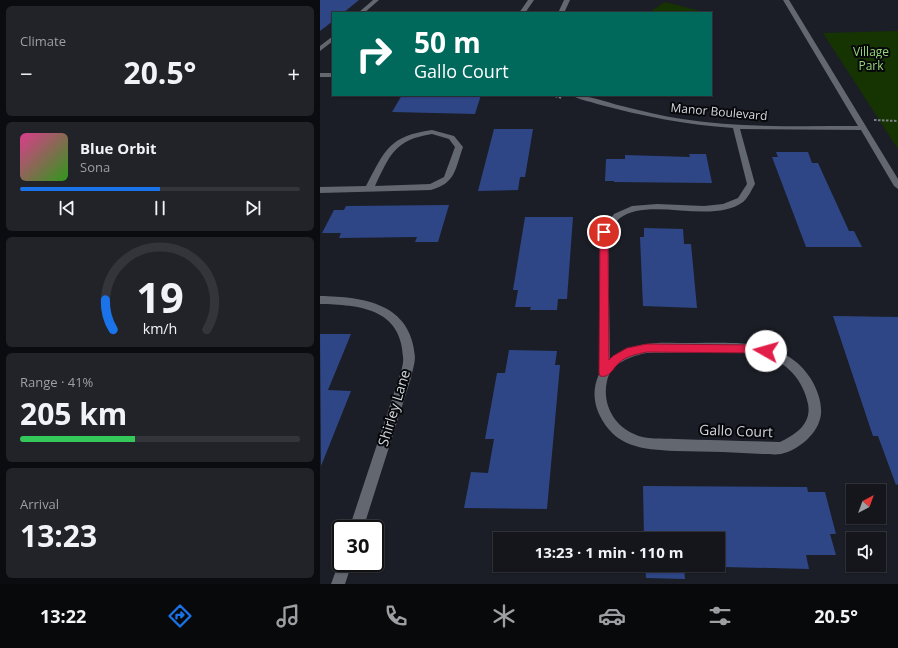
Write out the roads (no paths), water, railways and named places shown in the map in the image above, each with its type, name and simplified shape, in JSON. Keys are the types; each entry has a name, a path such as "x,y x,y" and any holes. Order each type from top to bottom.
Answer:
{"street":[{"path":"362,12 376,0"},
{"path":"523,12 531,0"},
{"path":"561,12 567,0"},
{"path":"786,0 898,186"},
{"path":"320,49 332,39"},
{"path":"320,75 332,75"},
{"name":"Manor Boulevard","path":"578,96 622,109 659,117 699,123 736,127 863,128"},
{"name":"Gallo Court","path":"604,373 616,359 631,351 647,348 757,349 774,354 791,364 805,378 813,393 815,410 811,427 798,440 780,448 638,442 622,435 608,421 600,404 599,388 604,373 604,232 608,223 616,215 627,209 640,207 714,208 729,206 741,200 749,193 751,184 736,127"},
{"path":"320,190 422,188 441,183 448,178 459,152 459,147 456,140 450,136 432,132 419,134 397,142 390,149 369,189"},
{"name":"Shirley Lane","path":"320,300 349,300 371,304 387,312 393,318 406,339 409,358 405,378 359,520"},
{"path":"338,584 342,572"}],"park label":[{"name":"Village Park","path":"871,59"}]}
